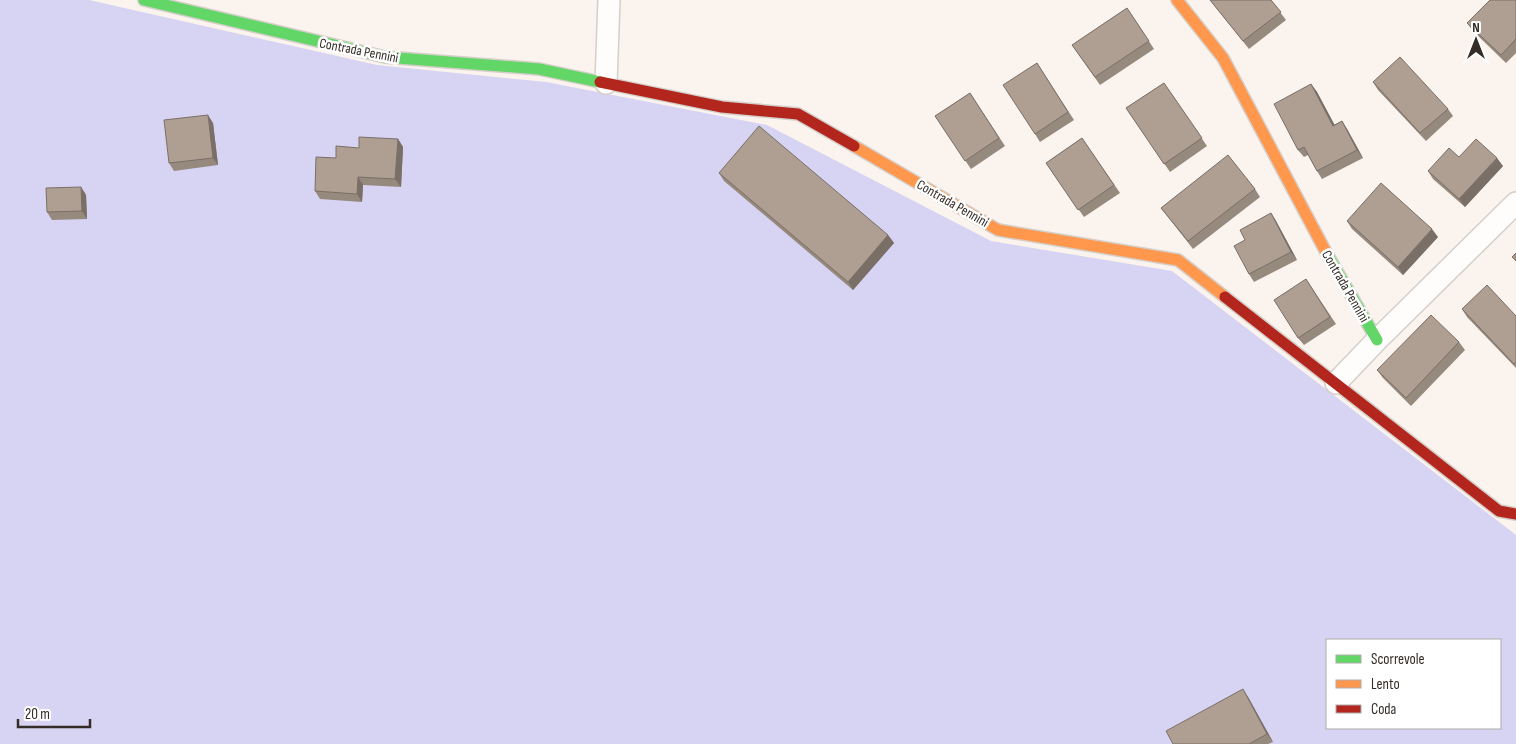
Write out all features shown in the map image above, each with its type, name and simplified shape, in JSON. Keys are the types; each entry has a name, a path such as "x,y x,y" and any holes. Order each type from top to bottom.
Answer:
{"street":[{"name":"Contrada Pennini","path":"144,0 384,57 539,69 722,107 798,114 998,230 1178,260 1499,511 1516,514"},
{"path":"606,83 609,0"},
{"name":"Contrada Pennini","path":"1177,0 1223,58 1335,269 1377,340"},
{"name":"Contrada Pennini","path":"1336,384 1377,340 1516,204"}],"shaded area":[{"path":"0,0 89,0 377,65 546,82 767,125 991,241 1172,271 1516,535 1516,744 0,744"}],"building":[{"path":"1210,0 1271,0 1281,12 1243,41"},
{"path":"1490,0 1516,0 1516,39 1501,55 1467,23"},
{"path":"1127,8 1149,41 1095,77 1072,45"},
{"path":"1400,57 1448,109 1420,133 1373,82"},
{"path":"1037,63 1068,112 1035,134 1003,85"},
{"path":"1164,83 1202,138 1164,164 1126,108"},
{"path":"1311,84 1333,126 1342,121 1357,150 1317,171 1304,147 1298,150 1274,104"},
{"path":"970,93 999,138 965,161 935,116"},
{"path":"208,115 213,158 169,163 164,120"},
{"path":"759,126 888,235 848,282 719,173"},
{"path":"359,137 398,139 395,179 358,177 357,194 315,191 316,157 336,158 336,146 359,148"},
{"path":"1082,138 1114,185 1078,210 1046,163"},
{"path":"1476,139 1497,158 1459,199 1428,171 1449,148 1459,157"},
{"path":"1228,155 1255,189 1188,241 1161,208"},
{"path":"1381,183 1432,229 1398,267 1347,221"},
{"path":"81,187 82,211 47,212 46,188"},
{"path":"1271,213 1291,252 1249,274 1234,246 1245,240 1240,230"},
{"path":"1516,253 1516,261 1512,257"},
{"path":"1306,279 1330,317 1298,338 1274,300"},
{"path":"1487,285 1516,316 1516,362 1514,364 1462,309"},
{"path":"1431,315 1459,342 1406,398 1377,370"},
{"path":"1243,689 1267,734 1249,744 1173,744 1166,731"}],"traffic: fast":[{"path":"144,0 385,57 539,69 600,82"},
{"path":"1327,254 1377,340"}],"traffic: slow":[{"path":"1177,0 1223,58 1327,254"},
{"path":"854,146 998,230 1178,260 1225,297"}],"traffic: jam":[{"path":"600,82 722,107 798,114 854,146"},
{"path":"1225,297 1499,511 1516,514"}]}
